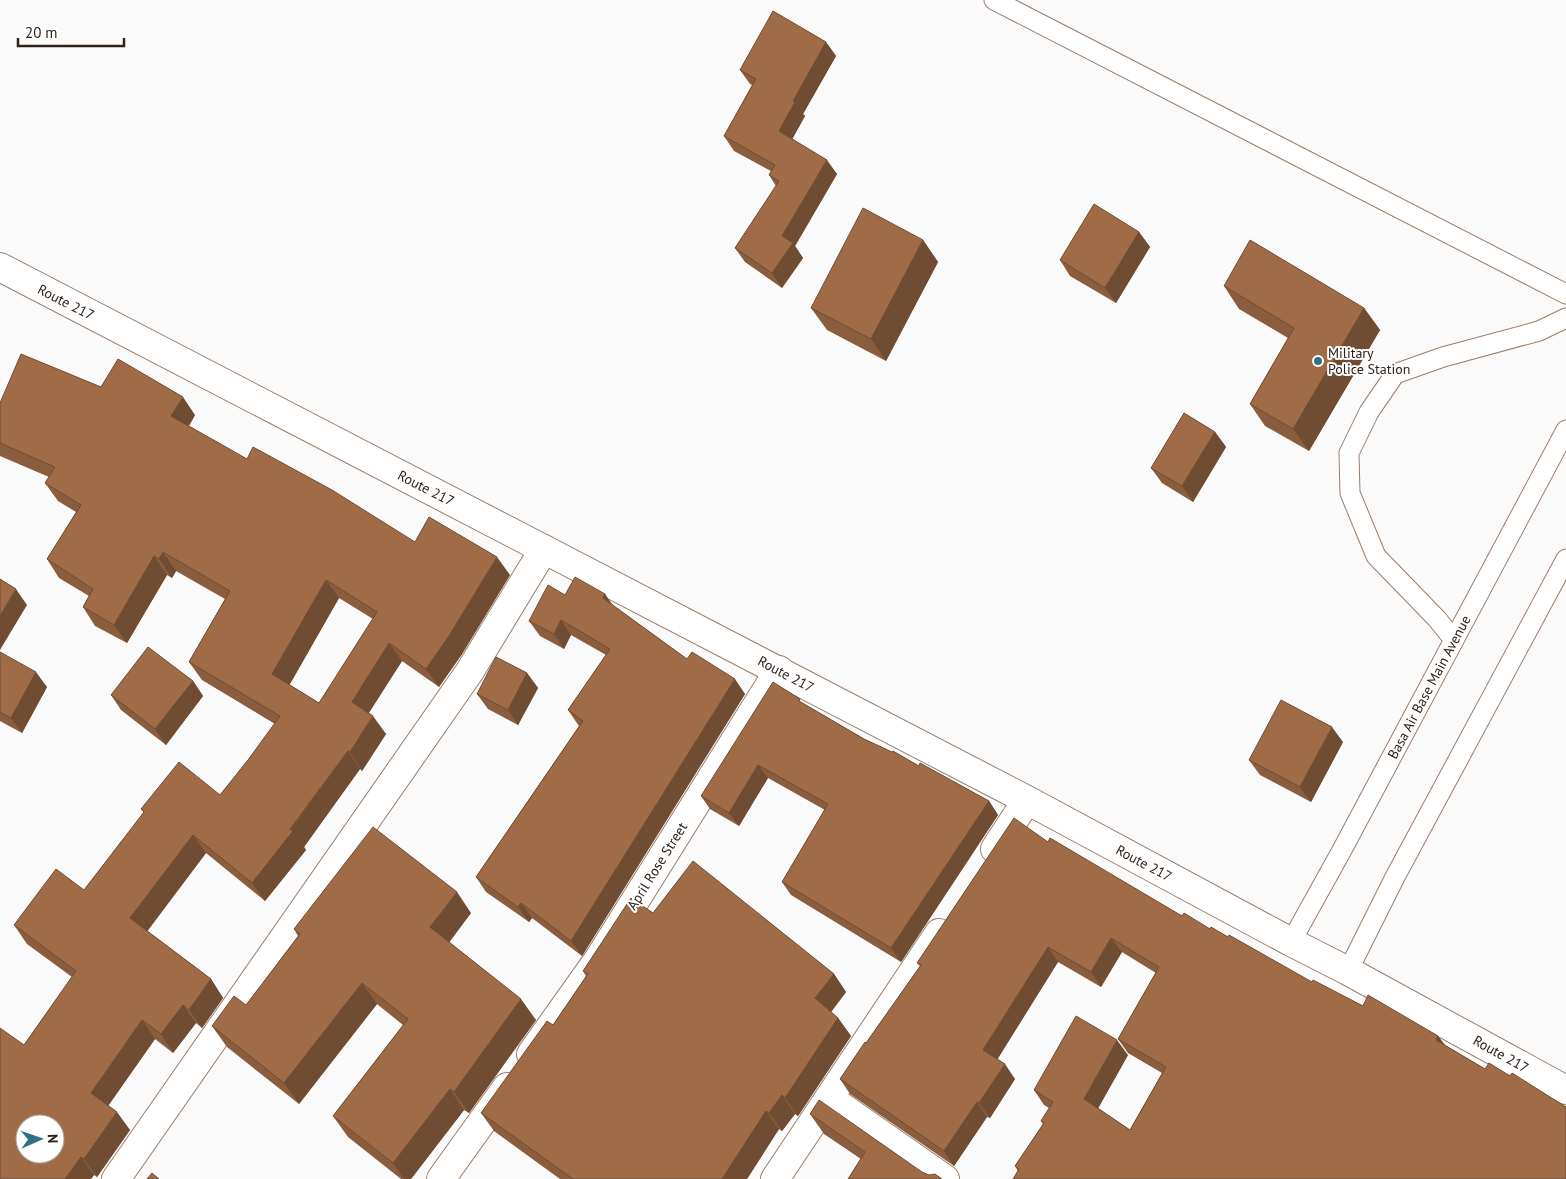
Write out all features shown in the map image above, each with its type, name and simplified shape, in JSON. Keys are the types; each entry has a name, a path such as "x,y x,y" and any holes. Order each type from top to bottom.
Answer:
{"street":[{"name":"Route 217","path":"0,268 1027,800 1348,971 1566,1090"},
{"path":"116,1179 470,671 544,549"},
{"name":"April Rose Street","path":"441,1179 600,957 778,670"},
{"path":"983,866 1027,800"},
{"path":"775,1179 950,916"},
{"path":"830,1098 945,1179"}],"lane":[{"path":"994,0 1566,294"},
{"path":"1454,640 1437,619 1376,556 1350,493 1349,453 1368,412 1395,374 1443,357 1539,331 1566,318"},
{"name":"Basa Air Base Main Avenue","path":"1291,942 1566,430"},
{"path":"1348,971 1395,877 1566,559"}],"building":[{"path":"773,11 826,42 793,101 795,102 779,131 827,160 782,236 793,243 772,273 735,248 779,181 769,175 775,165 724,136 756,79 740,70"},
{"path":"1094,204 1139,232 1105,288 1060,260"},
{"path":"863,208 923,240 871,339 811,308"},
{"path":"1250,240 1364,308 1293,429 1250,404 1294,328 1224,286"},
{"path":"21,354 101,387 118,359 183,397 171,416 247,459 253,447 332,490 415,542 429,517 497,557 449,636 426,669 389,643 352,702 373,716 350,752 348,751 290,829 293,831 252,883 193,835 130,918 211,979 189,1010 183,1005 161,1034 142,1020 91,1093 117,1112 84,1159 81,1157 65,1179 0,1179 0,1028 24,1045 76,971 14,925 56,869 84,890 144,812 141,809 179,762 220,795 280,716 189,662 230,591 163,552 159,559 154,556 114,625 83,607 93,589 47,559 81,505 45,483 55,467 0,443 0,403","holes":["326,580 377,612 319,703 272,674"]},
{"path":"1184,413 1215,432 1182,486 1151,468"},
{"path":"575,577 605,594 603,598 687,659 692,652 735,679 571,941 521,903 518,907 476,877 583,721 568,710 610,649 561,620 554,634 529,621 548,585 565,595"},
{"path":"0,579 16,589 0,616"},
{"path":"148,647 193,681 155,729 111,695"},
{"path":"0,652 36,672 11,718 0,712"},
{"path":"496,657 527,673 508,710 477,694"},
{"path":"773,682 800,699 799,701 864,739 893,751 919,766 920,763 989,801 891,948 782,882 828,804 758,765 729,813 701,796"},
{"path":"1281,700 1332,727 1300,787 1249,760"},
{"path":"1014,818 1048,842 1050,838 1182,916 1184,913 1210,929 1211,927 1228,937 1229,935 1312,982 1313,980 1363,1006 1368,995 1438,1036 1436,1040 1485,1069 1489,1063 1510,1076 1512,1073 1566,1107 1566,1179 1013,1179 1019,1169 1015,1166 1044,1123 1041,1121 1053,1102 1034,1090 1076,1016 1117,1040 1084,1099 1130,1130 1166,1067 1118,1039 1159,967 1111,938 1091,972 1048,947 983,1050 1005,1064 944,1151 840,1079 921,965 917,963"},
{"path":"373,827 457,892 430,927 521,999 454,1092 450,1089 393,1163 333,1116 408,1019 362,983 284,1083 212,1026 234,996 246,1005 300,934 294,929"},
{"path":"693,861 834,974 815,998 838,1018 785,1098 782,1095 769,1113 766,1111 722,1179 573,1179 481,1113 547,1021 553,1025 588,974 583,971 631,898 653,913"},
{"path":"819,1100 922,1172 929,1175 935,1174 942,1179 848,1179 865,1152 810,1114"},
{"path":"152,1173 159,1179 147,1179"}],"place":[{"name":"Military Police Station","path":"1318,361"}]}
